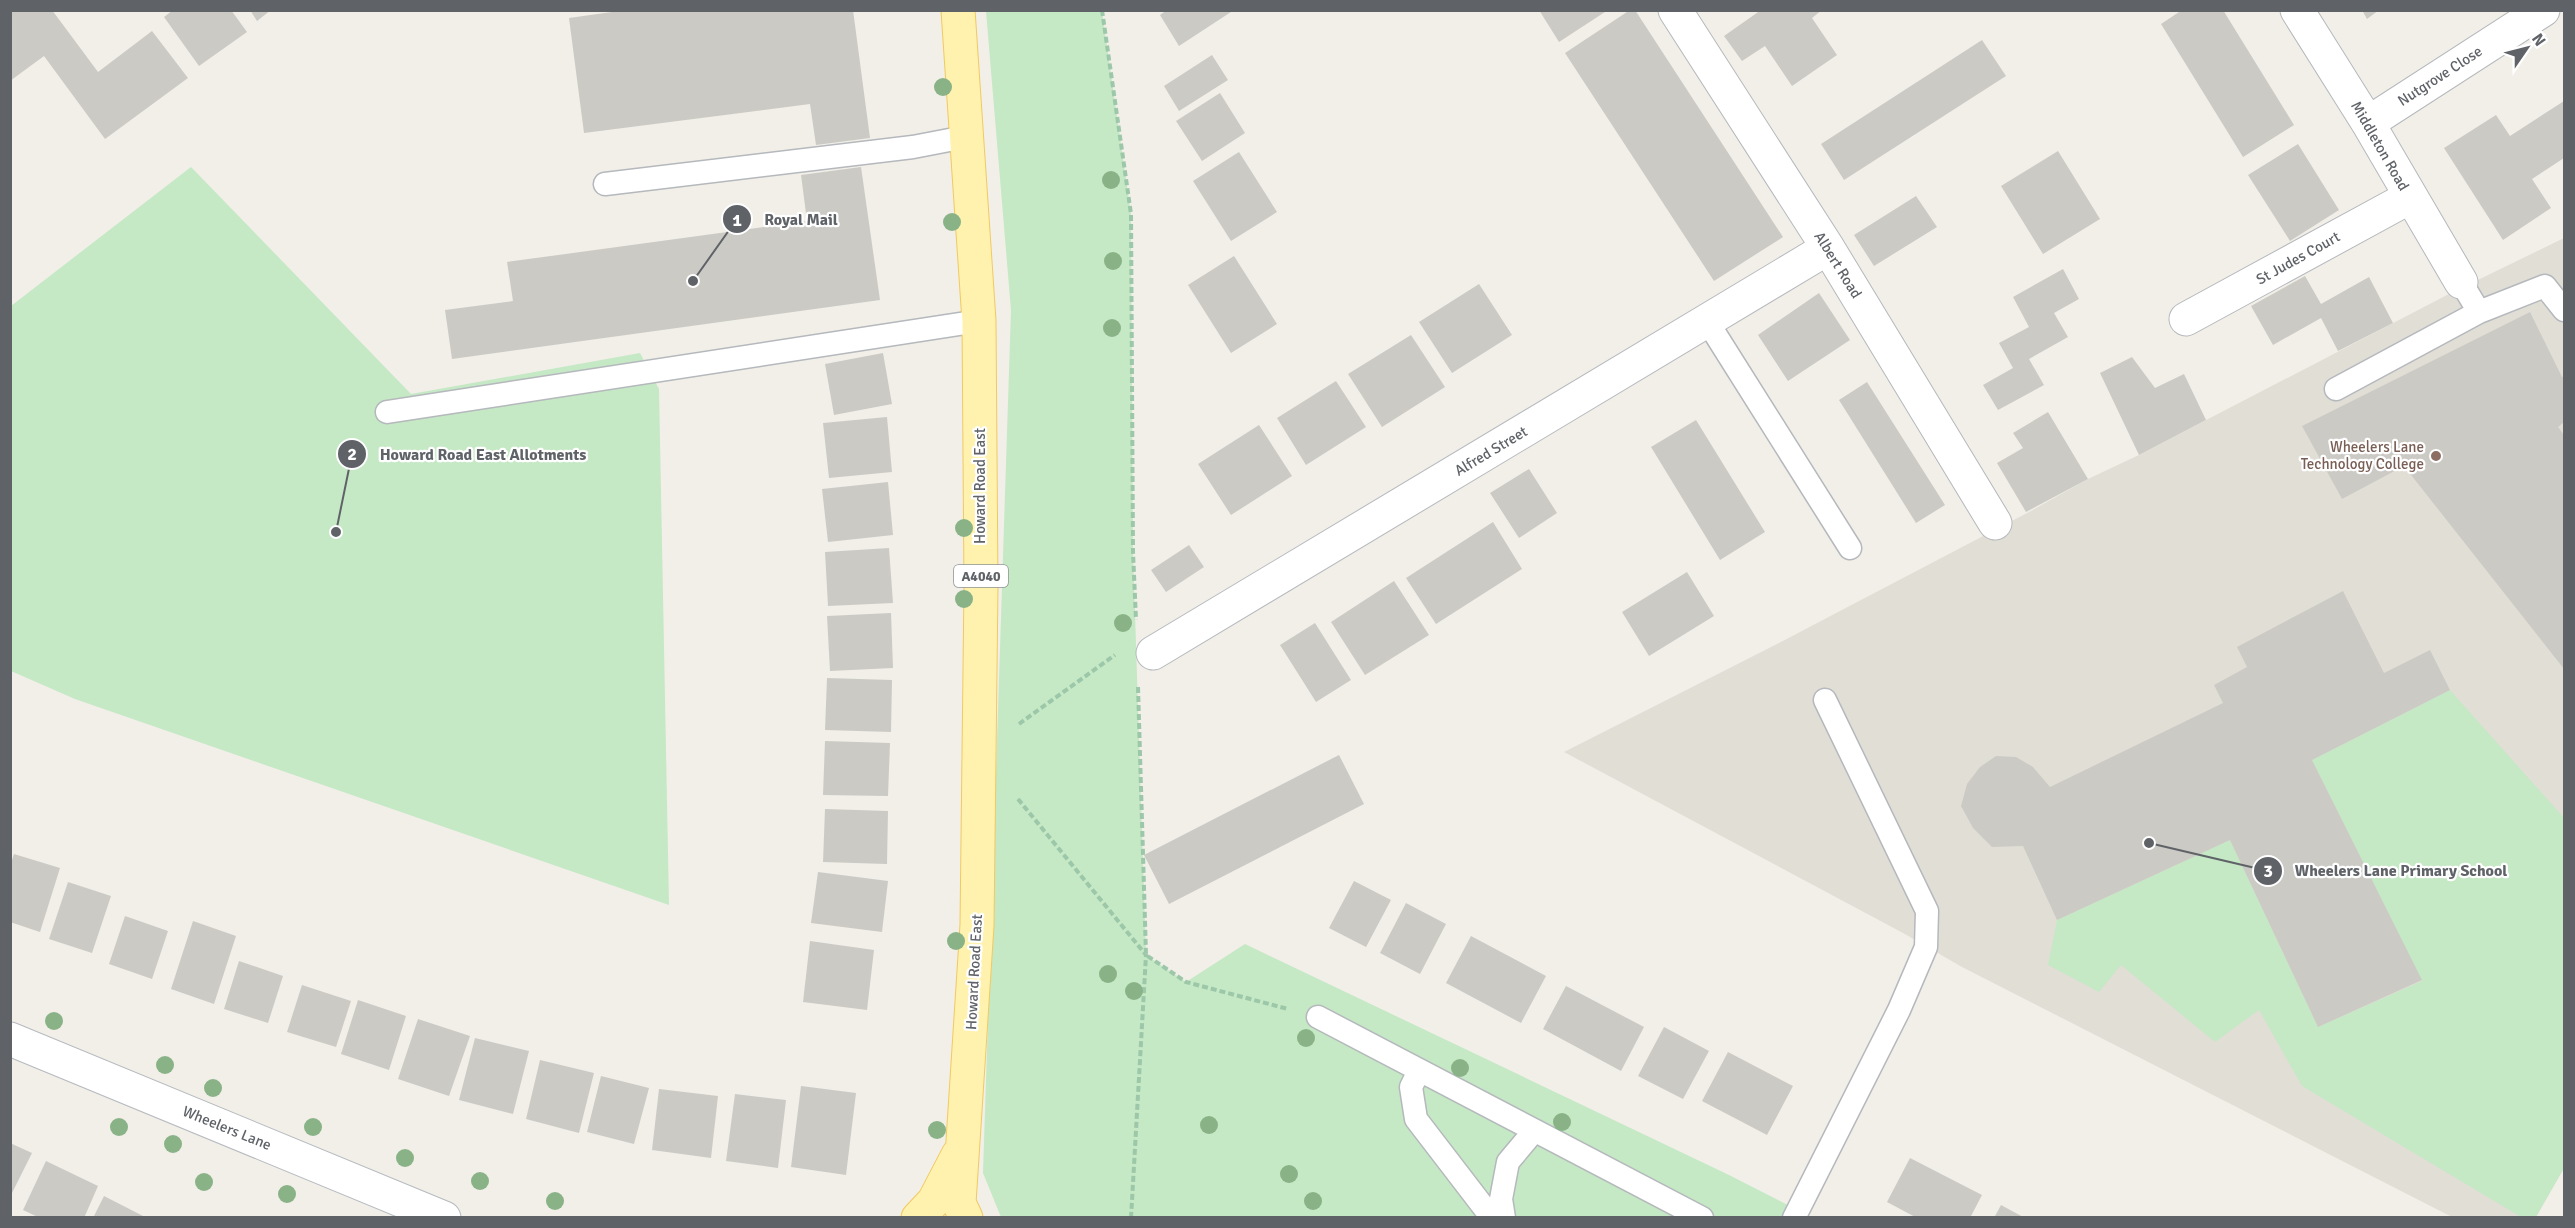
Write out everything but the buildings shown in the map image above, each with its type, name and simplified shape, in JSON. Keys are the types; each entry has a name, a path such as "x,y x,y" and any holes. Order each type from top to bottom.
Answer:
{"main road":[{"name":"Howard Road East","path":"958,10 979,321 977,925 959,1203 966,1218"},
{"name":"Howard Road East","path":"918,1218 934,1200 964,1143"}],"street":[{"name":"Albert Road","path":"1675,10 1828,248 1995,523"},
{"name":"Middleton Road","path":"2297,10 2368,123 2461,282"},
{"name":"Nutgrove Close","path":"2368,123 2543,10"},
{"name":"St Judes Court","path":"2186,319 2410,197"},
{"name":"Alfred Street","path":"1145,646 1707,321 1828,248"},
{"name":"Wheelers Lane","path":"10,1039 407,1211 444,1218"}],"lane":[{"path":"605,184 913,147 965,137"},
{"path":"2461,282 2479,312"},
{"path":"2336,389 2479,312 2545,286 2565,310"},
{"path":"387,411 979,321"},
{"path":"1707,321 1850,548"},
{"path":"1794,1218 1899,1010 1926,947 1927,911 1825,700"},
{"path":"1318,1017 1534,1131 1675,1212 1702,1218"},
{"path":"1419,1071 1411,1087 1416,1119 1492,1218"},
{"path":"1503,1218 1501,1199 1508,1162 1534,1131"}],"path":[{"path":"979,752 1145,646 1133,552 1131,214 1102,10"},
{"path":"1131,1218 1146,956 1138,686"},
{"path":"1017,798 1146,956 1186,982 1318,1017"}],"shaded area":[{"path":"2564,238 2564,1168 2536,1217 2452,1217 1962,967 1903,933 1564,752 1777,644 2088,479 2139,455 2447,295"}],"green space":[{"path":"986,11 1102,11 1131,214 1133,552 1146,955 1186,982 1245,944 1729,1175 1811,1217 1001,1217 983,1173 1011,310"},
{"path":"191,167 411,394 640,353 659,389 669,905 75,699 11,671 11,306"},
{"path":"2450,690 2564,818 2564,1168 2536,1217 2521,1217 2302,1086 2259,1010 2215,1042 2121,965 2099,992 2048,965 2057,920 2230,840 2318,1027 2422,981 2312,760"}],"place":[{"name":"Royal Mail","path":"693,281"},
{"name":"Wheelers Lane Technology College","path":"2436,456"},
{"name":"Howard Road East Allotments","path":"336,532"},
{"name":"Wheelers Lane Primary School","path":"2149,843"}]}
